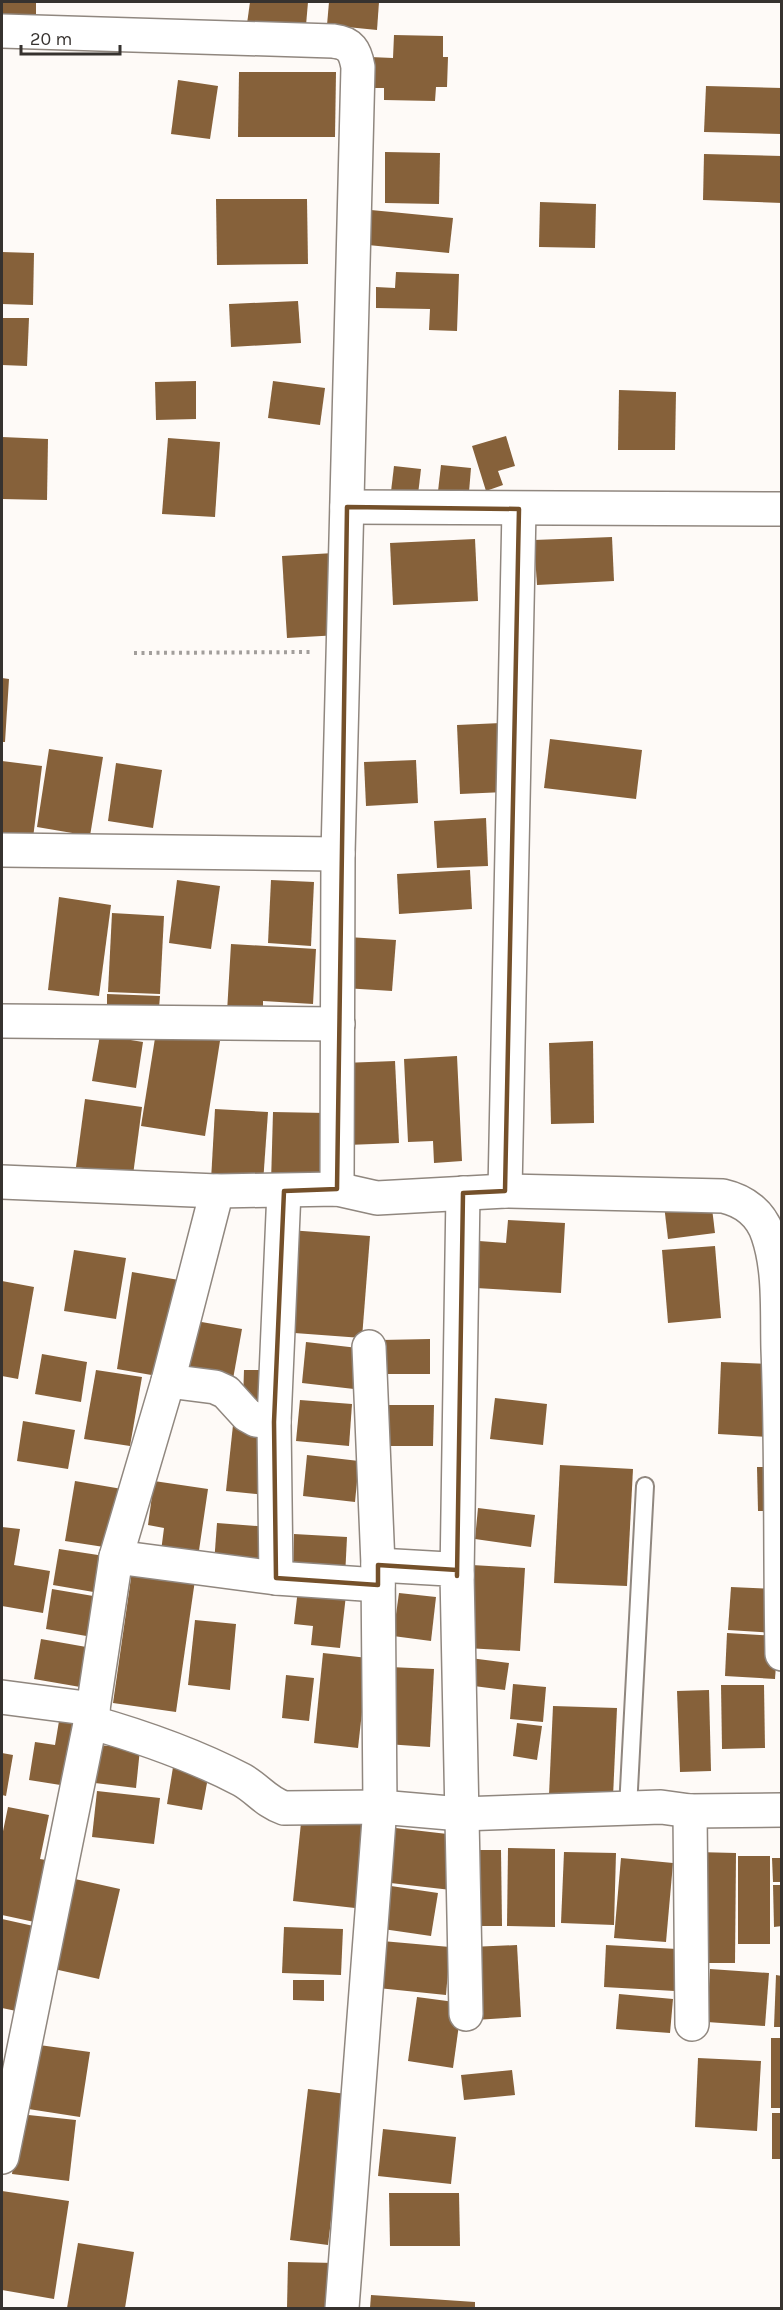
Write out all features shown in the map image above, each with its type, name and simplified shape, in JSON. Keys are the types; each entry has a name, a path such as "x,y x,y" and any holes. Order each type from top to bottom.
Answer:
{"street":[{"path":"2,31 333,40 343,42 352,48 358,67 338,854 337,1189"},
{"path":"346,507 782,509"},
{"path":"505,1191 519,509"},
{"path":"2,850 338,854"},
{"path":"2,1021 338,1024"},
{"path":"2,1182 217,1191 337,1189 377,1198 505,1191 723,1196 730,1197 756,1212 768,1235 774,1260 779,1386 782,1654"},
{"path":"2,2157 92,1715 116,1557 168,1381 217,1191"},
{"path":"276,1578 274,1422 284,1191"},
{"path":"463,1193 457,1576 466,2014"},
{"path":"342,2308 380,1807 378,1575 369,1347"},
{"path":"168,1381 215,1387 226,1392 247,1415 256,1420 274,1422"},
{"path":"116,1557 276,1578 452,1570 457,1576"},
{"path":"2,1697 92,1715 198,1760 256,1788 271,1804 284,1808 380,1807 461,1814 661,1807 690,1811 782,1810"},
{"path":"690,1811 692,2024"}],"lane":[{"path":"628,1808 645,1486"}],"path":[{"path":"134,653 343,652"}],"highlighted area":[{"path":"347,507 519,509 505,1191 463,1193 457,1576 457,1570 378,1565 378,1585 276,1578 274,1422 284,1191 337,1189"}],"building":[{"path":"2,2 36,2 36,20 2,20"},
{"path":"250,2 308,2 305,37 246,31"},
{"path":"329,2 379,2 377,30 327,25"},
{"path":"394,35 443,36 443,57 448,57 447,87 436,87 435,101 384,100 384,88 369,88 370,57 393,58"},
{"path":"239,72 336,72 335,137 238,137"},
{"path":"178,80 218,86 210,139 171,134"},
{"path":"706,86 782,88 782,134 704,132"},
{"path":"385,152 440,153 439,204 385,203"},
{"path":"704,154 782,156 782,203 703,200"},
{"path":"216,199 307,199 308,264 217,265"},
{"path":"540,202 596,204 595,248 539,247"},
{"path":"371,210 453,218 449,253 368,245"},
{"path":"2,252 34,253 33,305 2,304"},
{"path":"396,272 459,274 457,331 429,330 430,309 376,308 376,287 395,288"},
{"path":"298,301 301,343 231,347 229,304"},
{"path":"2,318 29,318 27,366 2,365"},
{"path":"196,381 196,419 156,420 155,382"},
{"path":"273,381 325,388 320,425 268,418"},
{"path":"619,390 676,392 675,450 618,450"},
{"path":"506,436 515,466 498,471 503,485 486,491 472,446"},
{"path":"2,437 48,439 47,500 2,499"},
{"path":"168,438 220,442 215,517 162,514"},
{"path":"441,465 471,468 468,504 437,500"},
{"path":"394,466 421,469 417,503 390,500"},
{"path":"612,537 614,581 537,585 534,540"},
{"path":"475,539 478,601 393,605 390,543"},
{"path":"334,553 339,635 287,638 282,556"},
{"path":"2,678 9,679 5,742 2,742"},
{"path":"501,723 505,792 460,794 457,725"},
{"path":"550,739 642,750 636,799 544,788"},
{"path":"49,749 103,757 90,836 37,827"},
{"path":"416,760 418,803 366,806 364,762"},
{"path":"2,761 42,766 32,846 2,842"},
{"path":"116,763 162,770 153,828 108,821"},
{"path":"486,818 488,866 437,868 434,821"},
{"path":"470,870 472,909 399,914 397,874"},
{"path":"177,880 220,886 211,949 169,943"},
{"path":"271,880 314,882 311,946 268,943"},
{"path":"59,897 111,905 99,996 48,990"},
{"path":"112,913 164,916 160,994 108,992"},
{"path":"348,937 396,940 392,991 344,988"},
{"path":"231,944 316,949 313,1004 263,1001 263,1013 227,1012"},
{"path":"107,994 160,996 158,1020 107,1018"},
{"path":"156,1032 220,1041 205,1136 141,1126"},
{"path":"100,1035 143,1042 136,1088 92,1081"},
{"path":"593,1041 594,1123 551,1124 549,1043"},
{"path":"457,1056 462,1161 434,1163 433,1141 408,1142 404,1059"},
{"path":"395,1061 399,1143 347,1145 343,1063"},
{"path":"85,1099 142,1107 133,1175 76,1167"},
{"path":"215,1109 268,1112 263,1183 211,1180"},
{"path":"273,1112 327,1113 325,1185 271,1183"},
{"path":"711,1200 715,1233 668,1239 664,1205"},
{"path":"508,1220 565,1223 561,1293 476,1288 479,1241 506,1243"},
{"path":"289,1230 370,1236 362,1338 281,1332"},
{"path":"715,1246 721,1318 668,1323 662,1250"},
{"path":"74,1250 126,1258 116,1319 64,1311"},
{"path":"132,1272 179,1280 163,1377 117,1369"},
{"path":"2,1281 34,1287 18,1379 2,1376"},
{"path":"190,1320 242,1329 233,1379 181,1371"},
{"path":"430,1339 430,1374 382,1374 381,1340"},
{"path":"306,1342 358,1348 354,1389 302,1383"},
{"path":"42,1354 87,1362 81,1402 35,1394"},
{"path":"721,1362 771,1364 768,1437 718,1434"},
{"path":"96,1370 142,1377 130,1446 84,1439"},
{"path":"244,1370 273,1370 273,1400 243,1400"},
{"path":"495,1398 547,1404 543,1445 490,1439"},
{"path":"300,1400 352,1404 349,1446 296,1441"},
{"path":"381,1405 434,1405 433,1446 381,1446"},
{"path":"23,1421 75,1430 68,1469 17,1461"},
{"path":"233,1425 273,1429 266,1495 226,1491"},
{"path":"307,1455 359,1461 355,1502 303,1496"},
{"path":"560,1465 633,1469 627,1586 554,1583"},
{"path":"757,1467 776,1467 777,1511 758,1511"},
{"path":"75,1481 128,1490 117,1549 65,1541"},
{"path":"154,1481 208,1489 197,1564 160,1559 164,1528 148,1525"},
{"path":"478,1508 535,1515 531,1547 475,1539"},
{"path":"217,1523 269,1527 266,1568 214,1564"},
{"path":"2,1527 20,1529 14,1565 50,1571 43,1613 2,1606"},
{"path":"294,1534 347,1537 345,1577 293,1574"},
{"path":"59,1549 111,1557 105,1594 53,1585"},
{"path":"472,1565 525,1568 520,1651 466,1648"},
{"path":"132,1571 195,1580 176,1712 113,1703"},
{"path":"731,1587 778,1589 776,1633 728,1630"},
{"path":"52,1589 105,1598 98,1638 46,1629"},
{"path":"298,1589 346,1595 340,1648 311,1645 313,1626 294,1624"},
{"path":"399,1593 436,1597 431,1641 393,1636"},
{"path":"195,1620 236,1624 230,1690 188,1685"},
{"path":"727,1633 778,1636 775,1679 725,1676"},
{"path":"41,1639 92,1648 86,1688 34,1679"},
{"path":"323,1653 368,1658 358,1748 314,1743"},
{"path":"470,1658 509,1663 505,1690 466,1685"},
{"path":"390,1667 434,1669 430,1747 386,1744"},
{"path":"286,1675 314,1678 309,1721 282,1718"},
{"path":"513,1684 546,1687 543,1722 510,1719"},
{"path":"721,1685 764,1685 765,1748 722,1749"},
{"path":"709,1690 711,1771 680,1772 677,1691"},
{"path":"553,1706 617,1708 613,1797 549,1795"},
{"path":"60,1715 85,1719 73,1787 29,1780 35,1742 55,1745"},
{"path":"517,1723 542,1726 537,1760 513,1756"},
{"path":"99,1745 140,1749 136,1788 95,1783"},
{"path":"2,1753 13,1755 6,1796 2,1795"},
{"path":"174,1761 210,1767 202,1810 167,1804"},
{"path":"97,1791 160,1798 154,1844 92,1837"},
{"path":"8,1807 49,1815 40,1859 52,1861 39,1923 2,1915 2,1836"},
{"path":"302,1813 364,1819 355,1908 293,1901"},
{"path":"387,1827 456,1835 451,1890 382,1882"},
{"path":"508,1848 555,1849 555,1927 507,1926"},
{"path":"467,1850 501,1850 502,1926 468,1926"},
{"path":"564,1852 616,1853 614,1925 561,1923"},
{"path":"696,1852 736,1853 735,1963 695,1963"},
{"path":"738,1856 770,1856 770,1944 738,1944"},
{"path":"621,1858 673,1863 666,1942 614,1938"},
{"path":"772,1858 782,1858 782,1882 773,1882"},
{"path":"66,1877 120,1889 99,1979 45,1967"},
{"path":"773,1885 782,1885 782,1926 774,1927"},
{"path":"391,1886 438,1893 431,1936 383,1929"},
{"path":"2,1919 38,1927 21,2012 2,2008"},
{"path":"284,1927 343,1929 341,1975 282,1973"},
{"path":"382,1941 450,1947 446,1995 378,1988"},
{"path":"517,1945 521,2017 475,2020 470,1947"},
{"path":"606,1945 677,1949 675,1991 604,1987"},
{"path":"710,1969 769,1973 765,2026 707,2022"},
{"path":"776,1975 782,1976 782,2027 774,2027"},
{"path":"293,1980 324,1980 324,2001 293,2000"},
{"path":"619,1994 673,1999 670,2033 616,2029"},
{"path":"417,1997 462,2003 453,2068 408,2061"},
{"path":"771,2038 782,2038 782,2108 771,2108"},
{"path":"32,2044 90,2052 80,2117 22,2108"},
{"path":"698,2058 761,2061 757,2131 695,2127"},
{"path":"512,2070 515,2095 464,2100 461,2075"},
{"path":"308,2089 346,2094 328,2245 290,2240"},
{"path":"772,2113 782,2113 782,2159 772,2159"},
{"path":"19,2114 76,2120 69,2181 12,2174"},
{"path":"383,2129 456,2137 451,2184 378,2176"},
{"path":"2,2191 69,2201 54,2299 2,2290"},
{"path":"389,2193 459,2193 460,2246 390,2246"},
{"path":"78,2243 134,2252 125,2308 67,2308"},
{"path":"288,2262 336,2263 336,2308 287,2308"},
{"path":"371,2295 475,2302 475,2308 370,2308"}]}
